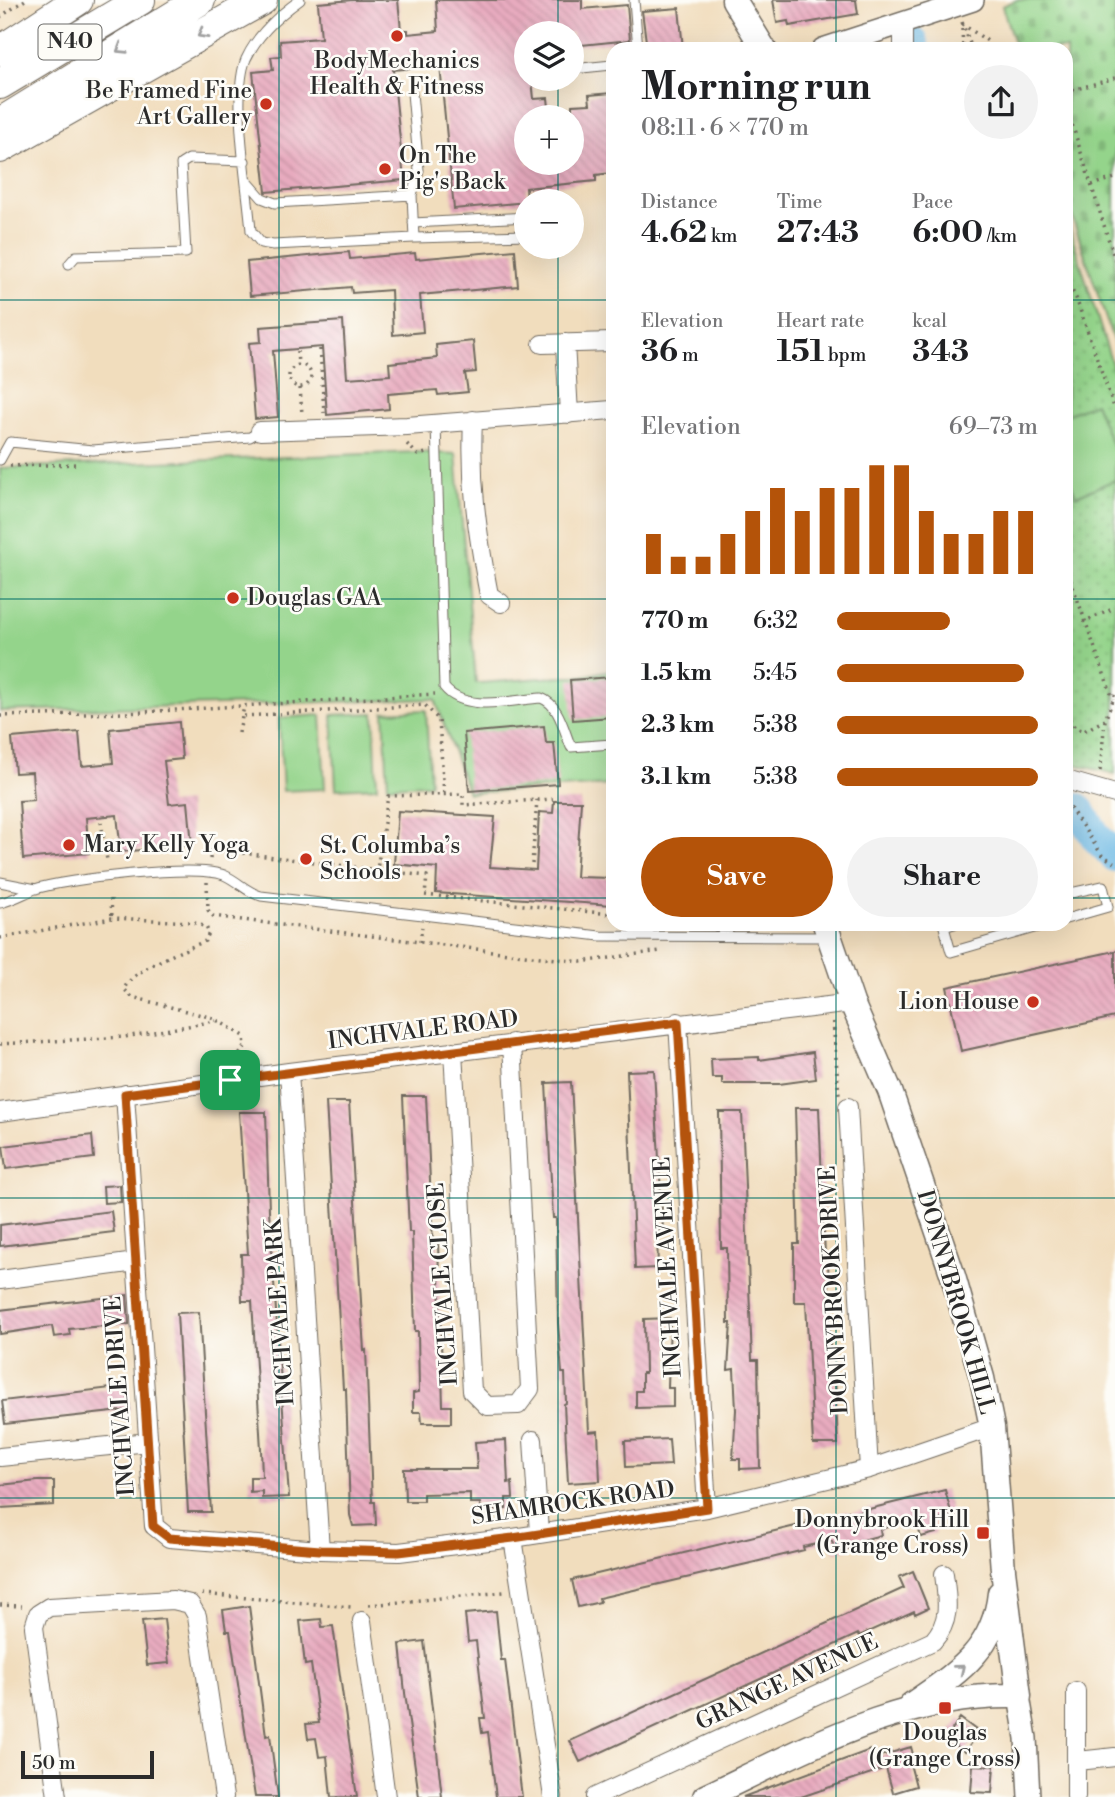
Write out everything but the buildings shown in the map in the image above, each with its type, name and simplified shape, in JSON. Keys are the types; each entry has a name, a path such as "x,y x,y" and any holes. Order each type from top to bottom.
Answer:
{"highway":[{"path":"0,51 78,0"},
{"name":"N40","path":"0,84 139,0"},
{"name":"N40","path":"0,123 200,0"},
{"path":"0,149 262,0"}],"main road":[{"path":"734,0 760,42"},
{"name":"DONNYBROOK HILL","path":"827,931 841,1005 890,1091 953,1276 992,1427 1003,1570 1019,1696"},
{"path":"905,1710 970,1661 985,1644 998,1608 1003,1570"},
{"path":"705,1797 831,1736 905,1710 993,1695 1019,1696"}],"street":[{"path":"844,42 903,22 966,6"},
{"path":"903,22 903,42"},
{"path":"542,344 606,342"},
{"path":"565,343 569,414"},
{"path":"260,431 299,420 436,424 606,411"},
{"path":"472,420 471,475 475,525 489,595 501,603"},
{"path":"1073,782 1115,794"},
{"name":"INCHVALE ROAD","path":"0,1112 512,1043 841,1005"},
{"name":"INCHVALE AVENUE","path":"678,1022 707,1508"},
{"name":"INCHVALE CLOSE","path":"453,1051 472,1391 487,1406 518,1405 530,1389 512,1043"},
{"name":"INCHVALE PARK","path":"289,1072 320,1550"},
{"name":"INCHVALE DRIVE","path":"125,1094 153,1526"},
{"name":"DONNYBROOK DRIVE","path":"848,1107 869,1469"},
{"name":"INCHVALE DRIVE","path":"0,1280 136,1262"},
{"name":"SHAMROCK ROAD","path":"153,1526 169,1538 320,1550 399,1552 513,1538 707,1508 869,1469 992,1427"},
{"path":"533,1440 539,1533"},
{"path":"0,1457 149,1442"},
{"path":"513,1538 553,1797"},
{"name":"GRANGE AVENUE","path":"596,1797 933,1641 944,1629 948,1610 944,1574"},
{"path":"57,1797 34,1627 38,1614 49,1607 173,1600 190,1604 197,1616 224,1797"},
{"path":"362,1621 386,1797"},
{"path":"1076,1691 1076,1797"},
{"path":"1019,1696 1027,1738 1029,1797"},
{"path":"1078,1760 1115,1757"}],"lane":[{"path":"300,0 265,31 246,60 241,116 251,231 261,243 273,245 514,235"},
{"path":"634,0 637,42"},
{"path":"584,68 606,66"},
{"path":"412,93 419,170 412,195 414,238"},
{"path":"69,264 76,256 186,253 181,164 189,159 245,162"},
{"path":"247,180 262,198 275,203 412,195"},
{"path":"413,223 514,218"},
{"path":"436,424 442,681 449,693 468,702 541,698 550,701 571,747 606,744"},
{"path":"0,460 10,442 93,450 250,437 260,431"},
{"path":"0,903 36,889 108,877 203,872 223,875 249,893 261,896 559,932 625,937 827,931"},
{"path":"0,882 36,889"},
{"path":"1073,892 1103,886 1108,907 1073,917"},
{"path":"945,931 951,952 1023,931"}],"path":[{"path":"0,17 25,0"},
{"path":"963,42 966,6"},
{"path":"966,6 971,42"},
{"path":"966,6 989,42"},
{"path":"1073,90 1115,78"},
{"path":"1073,127 1115,260"},
{"path":"1092,185 1115,178"},
{"path":"1073,292 1115,410"},
{"path":"300,388 299,420 324,413 320,349"},
{"path":"298,351 298,365 290,372 289,379 300,388"},
{"path":"298,365 309,369 311,376 310,383 300,388"},
{"path":"311,376 321,375"},
{"path":"1073,590 1083,622 1114,697 1105,720 1100,772"},
{"path":"1083,622 1115,608"},
{"path":"0,716 244,706 449,693"},
{"path":"244,716 425,705 439,720 444,795"},
{"path":"239,733 244,706"},
{"path":"1073,725 1084,731 1105,720"},
{"path":"377,870 386,797 463,794 463,805 553,799"},
{"path":"532,864 537,800"},
{"path":"1073,812 1102,855 1115,863"},
{"path":"101,822 107,860"},
{"path":"209,863 211,849 426,876 424,898 606,914"},
{"path":"207,880 208,910 213,916 582,962 668,948"},
{"path":"111,899 113,918"},
{"path":"0,938 113,918 192,922 206,927 209,933 205,941 130,979 124,989 132,997 216,1021 244,1036 247,1042 229,1068 230,1080"},
{"path":"420,942 422,927"},
{"path":"841,1005 840,1098 848,1107"},
{"path":"0,1044 125,1037 216,1021"},
{"path":"173,1600 204,1593 350,1607 520,1590"},
{"path":"0,1605 27,1607"}],"green space":[{"path":"1017,0 1115,0 1115,346 1073,219 1073,42 1014,42 1002,6"},
{"path":"1073,239 1115,374 1115,774 1073,764"},
{"path":"1095,403 1115,452 1115,480 1076,496 1073,488 1073,412"},
{"name":"Douglas GAA","path":"418,452 456,454 476,683 579,677 606,671 606,785 468,793 435,699 0,711 0,468"},
{"path":"426,710 430,784 388,786 384,712"},
{"path":"374,713 377,787 336,789 332,715"},
{"path":"321,715 325,789 283,791 279,718"}],"waterway":[{"path":"1078,809 1097,838 1115,856"}],"place":[{"name":"BodyMechanics Health & Fitness","path":"397,36"},
{"name":"Be Framed Fine Art Gallery","path":"266,104"},
{"name":"On The Pig's Back","path":"385,169"},
{"name":"Douglas GAA","path":"233,598"},
{"name":"Mary Kelly Yoga","path":"69,845"},
{"name":"St. Columba’s Schools","path":"306,859"},
{"name":"Lion House","path":"1033,1002"},
{"name":"Donnybrook Hill (Grange Cross)","path":"983,1533"},
{"name":"Douglas (Grange Cross)","path":"945,1708"}],"route":[{"path":"678,1022 707,1508 513,1538 399,1552 320,1550 169,1538 153,1526 125,1094 230,1080 678,1022"}]}
